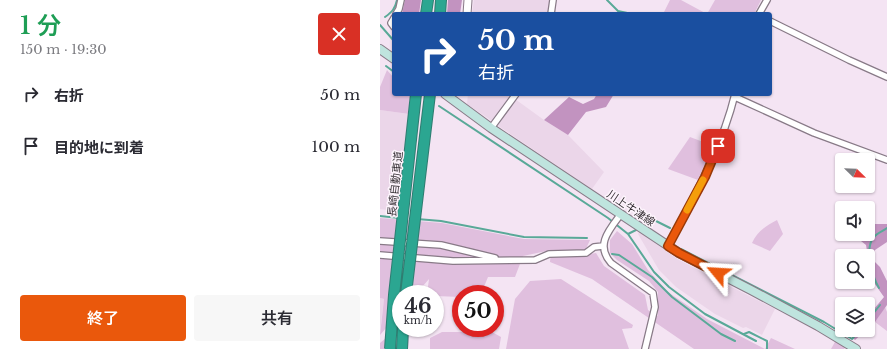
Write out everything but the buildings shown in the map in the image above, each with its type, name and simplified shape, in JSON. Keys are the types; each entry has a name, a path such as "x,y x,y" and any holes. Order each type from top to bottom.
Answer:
{"highway":[{"path":"426,12 428,0"},
{"path":"440,12 441,0"},
{"name":"長崎自動車道","path":"390,349 394,295 416,96"},
{"path":"407,285 430,96"},
{"path":"402,349 403,337"}],"main road":[{"path":"380,49 392,58"},
{"name":"川上牛津線","path":"454,97 492,128 619,216 679,253 818,326 856,349"}],"street":[{"path":"397,12 401,0"},
{"path":"467,12 468,0"},
{"path":"551,12 552,0"},
{"path":"760,12 767,0"},
{"path":"772,23 887,77"},
{"path":"492,128 515,96"},
{"path":"668,246 705,177 725,130 735,96 814,133 887,160"},
{"path":"619,216 606,234 603,246 606,257 611,263 653,293 655,303 654,311 645,349"},
{"path":"380,241 441,245 505,260"},
{"path":"380,255 453,261 535,260 549,254 586,253 594,247 603,246"}],"shaded area":[{"path":"405,0 421,0 419,12 402,12"},
{"path":"448,0 462,0 460,12 447,12"},
{"path":"474,0 550,0 548,12 472,12"},
{"path":"670,0 681,0 703,12 664,12"},
{"path":"715,0 761,0 755,12 708,12"},
{"path":"387,70 392,76 392,96 410,96 409,114 380,110 380,87"},
{"path":"468,96 511,96 492,121 467,104"},
{"path":"596,96 613,96 606,107 586,112 568,135 544,120 569,97 583,104 594,99"},
{"path":"515,99 568,135 604,172 592,189 497,125"},
{"path":"380,110 409,114 397,211 380,209"},
{"path":"690,137 714,146 698,180 668,169"},
{"path":"380,218 442,223 524,239 590,240 583,255 596,253 604,266 645,295 648,310 658,316 658,292 649,281 617,260 610,253 610,240 617,231 632,244 648,270 668,292 707,319 765,349 694,349 592,279 550,262 551,250 523,256 515,277 488,277 485,285 452,285 452,297 444,296 444,285 428,285 429,279 424,285 392,285 392,321 380,335 384,299 380,298"},
{"path":"777,220 783,234 770,251 752,243 759,232"},
{"path":"875,224 887,224 887,242 875,250 867,249 866,245 861,241 875,241"},
{"path":"639,232 679,260 775,309 762,335 746,327 743,328 715,314 676,287 659,270 638,234"},
{"path":"875,262 880,267 887,281 887,305 875,322 875,308 884,297 875,284"},
{"path":"561,279 633,325 632,328 622,329 629,349 506,349 515,299 530,281"},
{"path":"380,298 384,299 380,331"},
{"path":"885,307 887,312 887,331 875,322"},
{"path":"444,332 452,332 452,337 501,337 499,349 430,349 430,338 444,337"},
{"path":"392,333 392,337 409,337 408,349 380,349 380,343"},
{"path":"771,338 795,349 765,349"},
{"path":"836,340 846,347 844,349 831,349"}],"waterway":[{"path":"385,17 393,10 397,0"},
{"path":"607,0 618,11 623,12"},
{"path":"380,25 392,39"},
{"path":"386,66 392,70"},
{"path":"439,106 608,218 628,234 654,272 669,287 705,314 756,341"},
{"path":"380,216 399,218"},
{"path":"417,219 441,221 524,237 587,238"},
{"path":"647,226 652,219 670,228"},
{"path":"879,288 874,277 869,255 871,242 874,237 887,228"},
{"path":"628,234 636,230"},
{"path":"681,249 835,329"},
{"path":"612,254 619,255 652,277 672,297 721,334 735,341"},
{"path":"875,311 880,305"},
{"path":"744,334 749,332 767,341 767,349"},
{"path":"849,337 852,339 854,337"}],"slow traffic":[{"path":"687,210 703,180"}],"route":[{"path":"718,146 705,177 668,246 718,273"}]}
